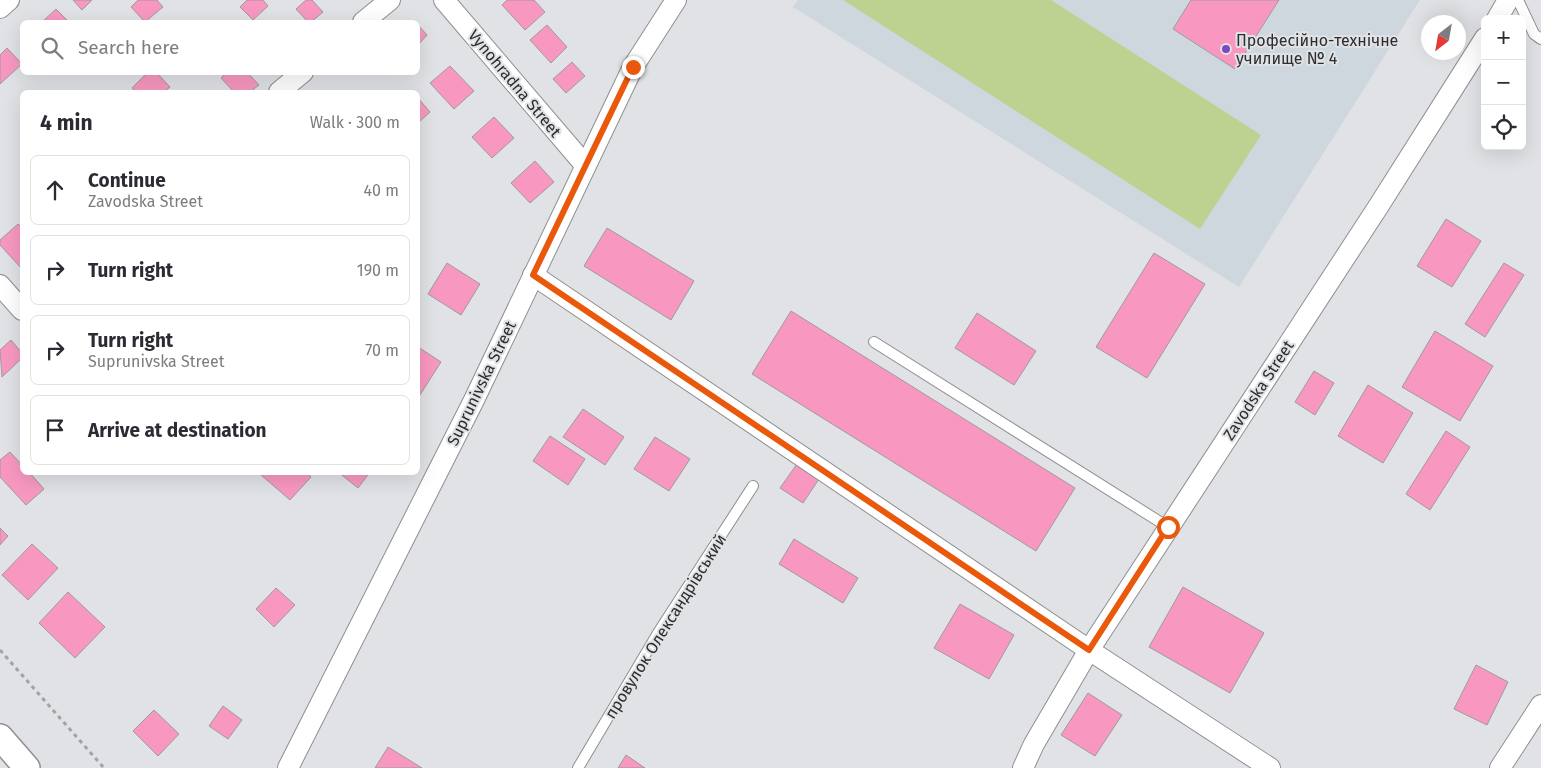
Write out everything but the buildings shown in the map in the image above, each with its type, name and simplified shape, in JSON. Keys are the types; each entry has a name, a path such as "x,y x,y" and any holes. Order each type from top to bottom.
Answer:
{"street":[{"path":"0,8 10,0"},
{"path":"365,20 390,0"},
{"name":"Vynohradna Street","path":"444,0 585,165"},
{"name":"Suprunivska Street","path":"288,768 474,400 633,67 676,0"},
{"path":"1499,15 1508,0"},
{"name":"Zavodska Street","path":"1023,768 1034,744 1089,650 1378,207 1481,44"},
{"path":"281,90 299,75"},
{"path":"533,275 1089,650 1270,768"},
{"path":"0,285 20,306"},
{"path":"1500,768 1541,705"},
{"path":"0,737 27,768"}],"lane":[{"path":"1518,0 1534,34 1541,39"},
{"path":"874,342 1168,527"},
{"name":"провулок Олександрівський","path":"578,768 658,633 753,486"}],"path":[{"path":"0,650 104,768"}],"shaded area":[{"path":"798,0 1420,0 1239,287 793,7"}],"green space":[{"path":"843,0 1051,0 1261,135 1200,229"}],"place":[{"name":"Професійно-технічне училище № 4","path":"1226,49"}],"route":[{"path":"633,67 533,275 1089,650 1168,527"}]}
